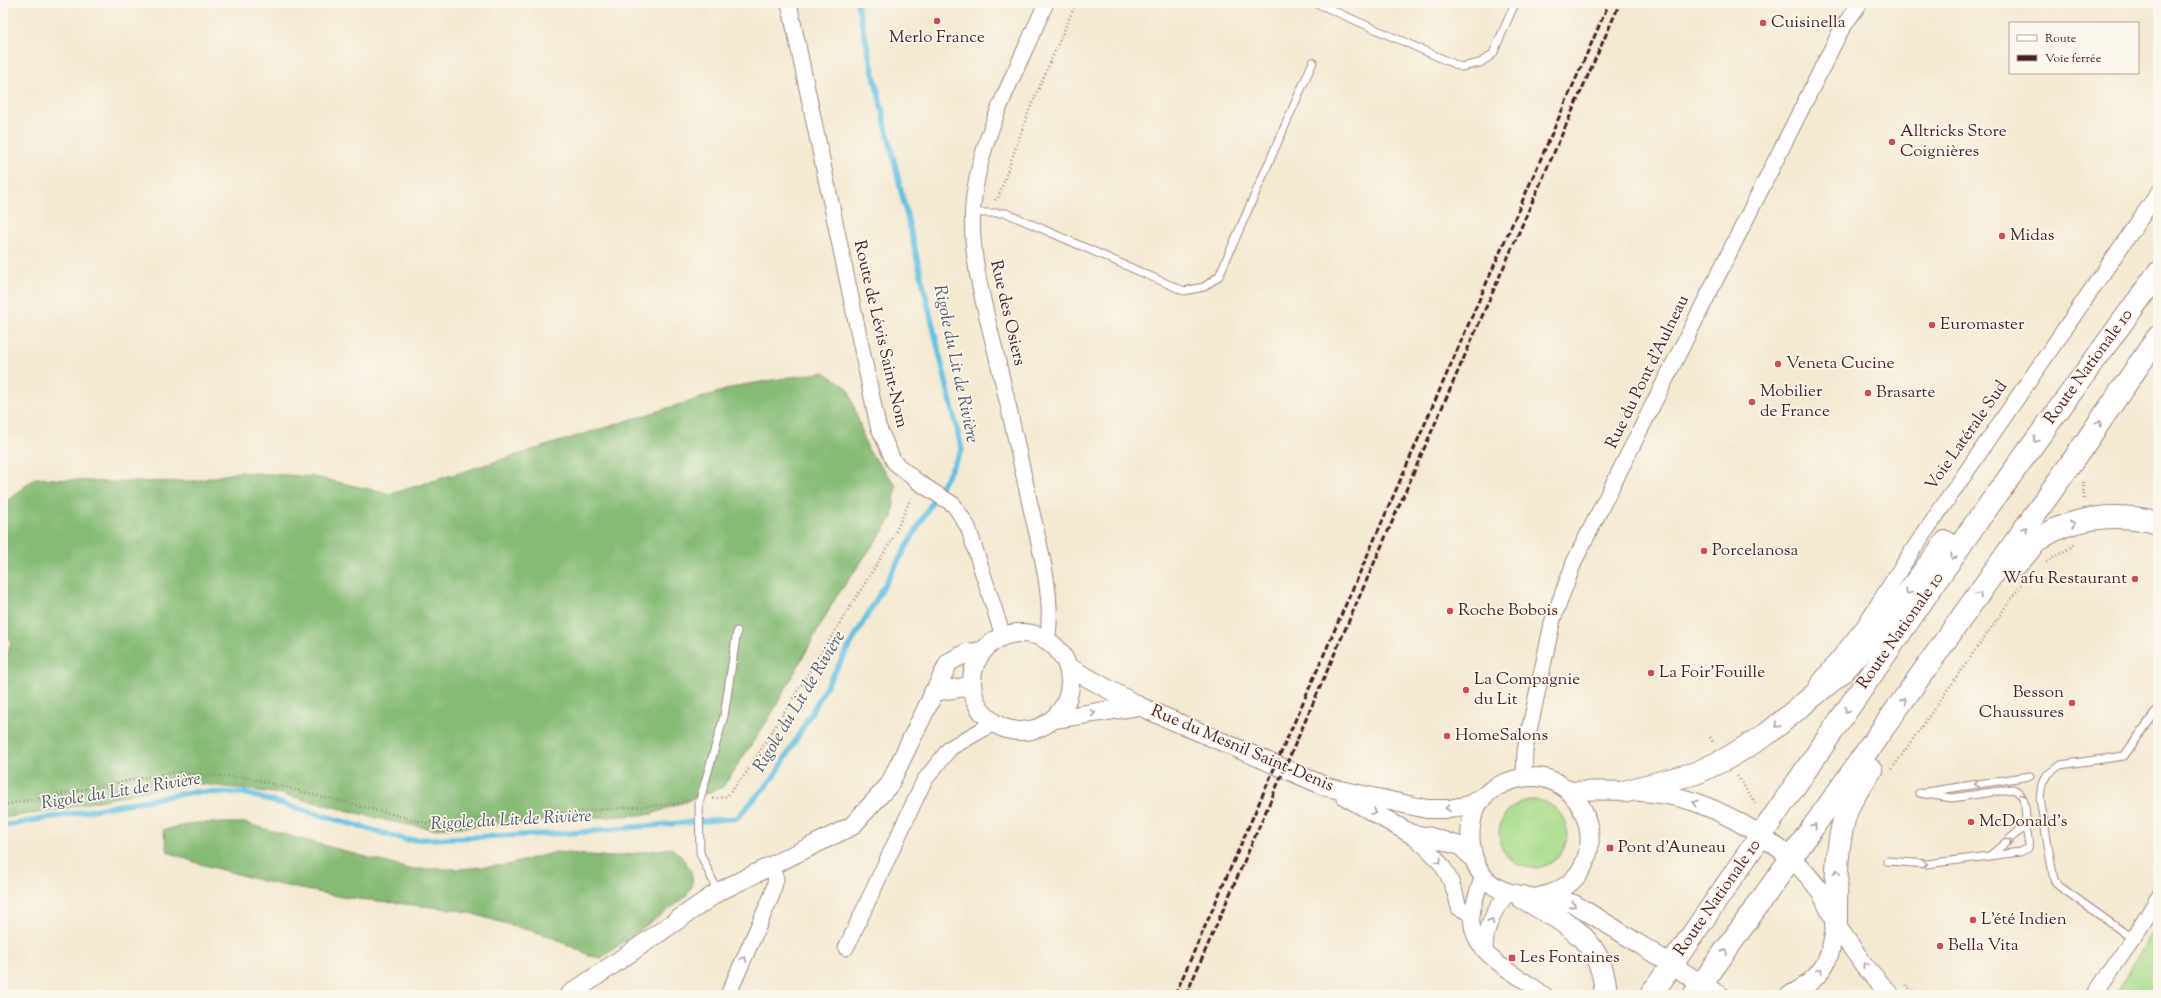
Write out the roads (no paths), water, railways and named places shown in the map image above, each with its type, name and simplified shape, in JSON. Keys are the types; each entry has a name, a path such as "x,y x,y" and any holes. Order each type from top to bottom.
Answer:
{"main road":[{"name":"Route Nationale 10","path":"1651,995 1973,527 2158,272"},
{"path":"1706,991 1790,858 1881,733 2158,337"},
{"path":"1994,573 2016,564 2029,548 2045,535 2084,520 2107,517 2133,518 2158,523"},
{"path":"1627,791 1696,773 1726,760 1767,734 1806,700 1841,673 1874,637 1950,536 1973,527"},
{"path":"1836,925 1836,882 1840,842 1850,805 1883,753 1881,733"},
{"path":"1522,896 1571,926 1593,948 1605,978 1606,995"}],"street":[{"name":"Route de Lévis Saint-Nom","path":"789,3 878,426 894,462 918,482 954,505 968,527 1003,636"},
{"name":"Rue des Osiers","path":"1046,3 994,123 979,173 973,209 972,230 976,264 984,308 999,366 1046,583 1050,623 1047,640"},
{"name":"Rue du Pont d'Aulneau","path":"1524,776 1525,750 1553,619 1575,560 1841,30 1860,3"},
{"name":"Voie Latérale Sud","path":"1806,700 1864,626 1912,551 2158,193"},
{"path":"1018,633 1034,635 1047,640 1060,652 1068,667 1071,681 1069,695 1064,708 1054,719 1044,726 1031,731 1018,732 1005,729 994,723 983,713 976,700 972,686 973,673 983,651 1003,636 1018,633"},
{"path":"569,995 718,892 852,826 880,797 898,768 933,692 950,662 967,653 983,651"},
{"name":"Rue du Mesnil Saint-Denis","path":"1068,667 1139,706 1327,787 1427,809 1449,809 1469,805 1484,796"},
{"path":"933,692 972,686"},
{"path":"1054,719 1139,706"},
{"path":"846,948 924,781 950,748 994,723"},
{"path":"1473,858 1470,830 1474,812 1484,796 1502,783 1524,776 1536,776 1554,781 1569,791 1581,804 1589,828 1589,849 1585,863 1573,880 1555,892 1522,896 1501,902 1485,933 1485,951"},
{"path":"1327,787 1364,806 1411,834 1436,855 1455,888 1459,908 1472,914"},
{"path":"1569,791 1627,791 1694,802 1730,818 1760,837 1790,858 1813,881 1827,904 1836,925 1864,965 1890,995"},
{"path":"1411,834 1431,837 1460,846 1473,858 1483,876 1492,885 1522,896 1572,903 1672,965 1706,991"},
{"path":"728,995 772,895 776,879 771,865"},
{"path":"1483,876 1472,914 1472,929 1485,951 1545,995"},
{"path":"2094,995 2133,939 2158,898"},
{"path":"1790,995 1806,987 1820,971 1830,956 1836,925"}],"lane":[{"path":"1316,3 1461,67 1480,63 1493,54 1515,3"},
{"path":"973,209 1006,213 1184,291 1204,287 1219,276 1313,62"},
{"path":"718,892 700,853 699,806 724,716 737,631"},
{"path":"2133,939 2065,891 2052,876 2040,792 2047,775 2060,765 2124,756 2158,710"},
{"path":"1887,861 1927,864 2020,852 2028,848 2024,800 2020,793 2013,789 1952,798 1919,793 2030,776"},
{"path":"1991,855 2026,825"}],"waterway":[{"name":"Rigole du Lit de Rivière","path":"3,826 192,792 244,793 407,840 570,833 737,818 775,776 962,450 857,3"}],"railway":[{"path":"1175,995 1609,3"},
{"path":"1186,995 1620,3"}],"place":[{"name":"Merlo France","path":"937,21"},
{"name":"Cuisinella","path":"1763,23"},
{"name":"Alltricks Store Coignières","path":"1892,142"},
{"name":"Midas","path":"2002,236"},
{"name":"Euromaster","path":"1932,325"},
{"name":"Veneta Cucine","path":"1778,364"},
{"name":"Brasarte","path":"1868,393"},
{"name":"Mobilier de France","path":"1752,402"},
{"name":"Porcelanosa","path":"1704,551"},
{"name":"Wafu Restaurant","path":"2135,579"},
{"name":"Roche Bobois","path":"1450,611"},
{"name":"La Foir'Fouille","path":"1651,673"},
{"name":"La Compagnie du Lit","path":"1466,690"},
{"name":"Besson Chaussures","path":"2072,703"},
{"name":"HomeSalons","path":"1447,736"},
{"name":"McDonald's","path":"1971,822"},
{"name":"Pont d'Auneau","path":"1610,848"},
{"name":"L'été Indien","path":"1973,920"},
{"name":"Bella Vita","path":"1940,946"},
{"name":"Les Fontaines","path":"1512,958"}]}
